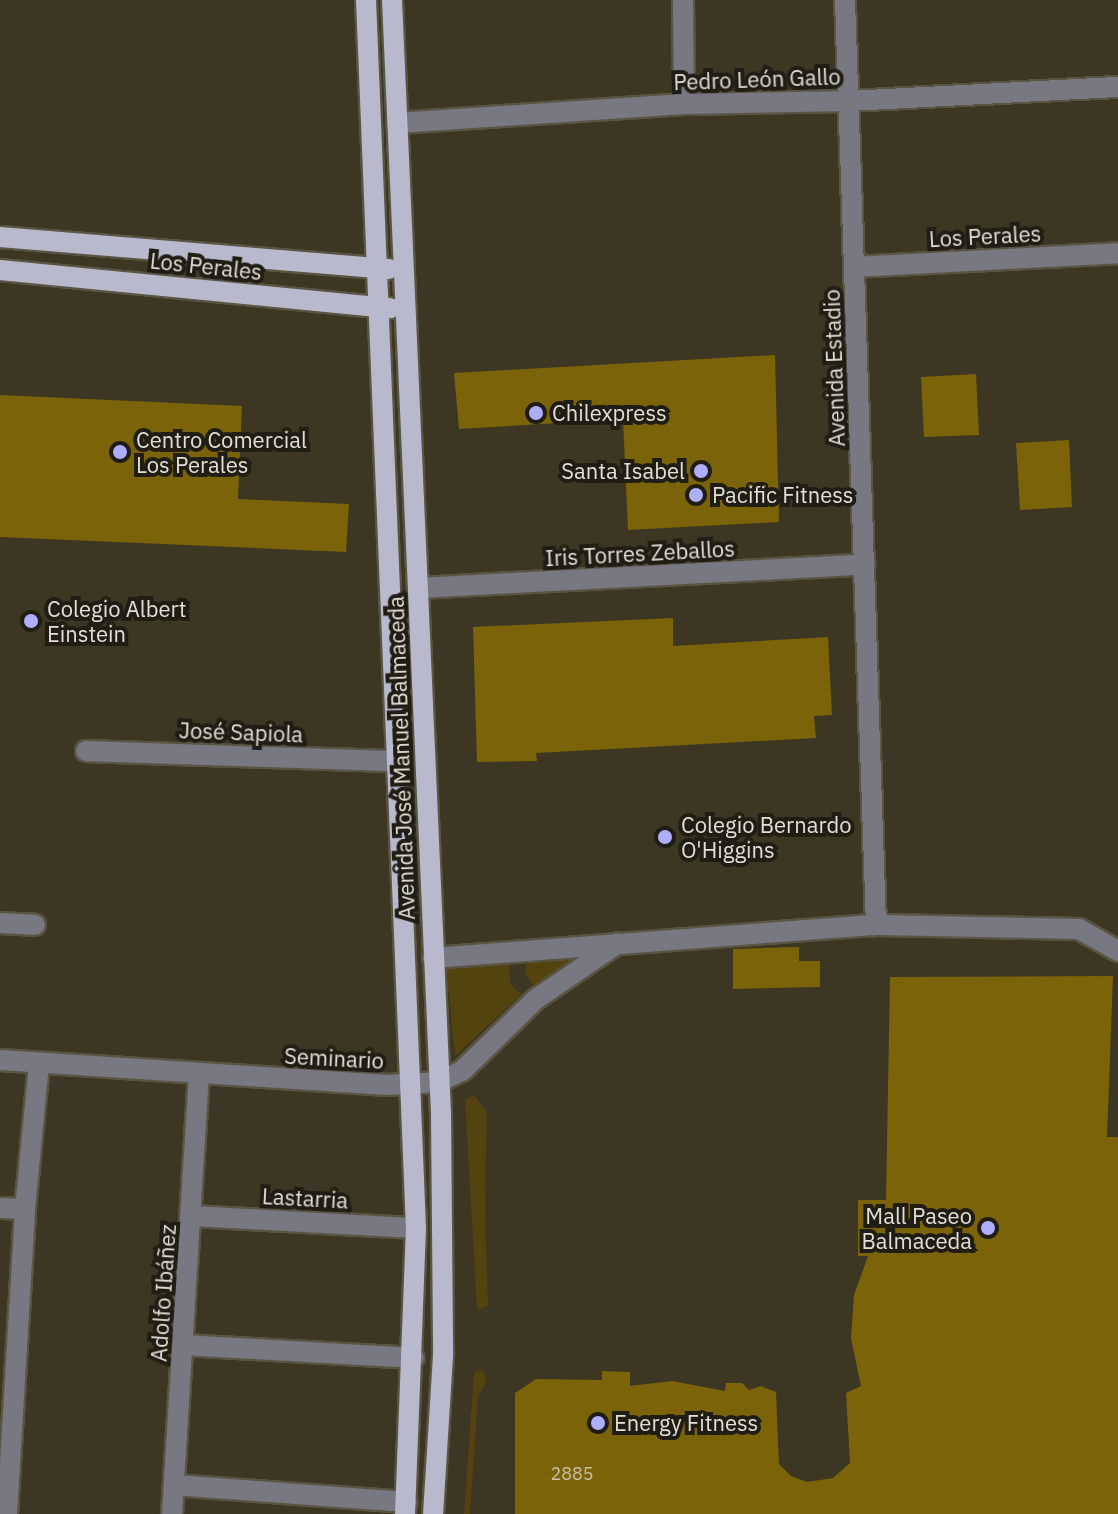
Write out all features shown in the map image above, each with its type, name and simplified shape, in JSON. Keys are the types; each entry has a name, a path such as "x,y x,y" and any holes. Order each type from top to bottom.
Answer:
{"main road":[{"name":"Avenida José Manuel Balmaceda","path":"366,0 416,1228 414,1358 406,1508"},
{"name":"Avenida José Manuel Balmaceda","path":"392,0 439,1082 443,1356 433,1514"},
{"name":"Los Perales","path":"0,237 405,270"},
{"path":"154,285 167,275 164,250"},
{"name":"Los Perales","path":"0,270 407,310"}],"street":[{"path":"683,0 684,104"},
{"name":"Avenida Estadio","path":"845,0 876,925"},
{"name":"Pedro León Gallo","path":"397,123 684,104 849,101 1118,87"},
{"name":"Los Perales","path":"854,267 1118,253"},
{"name":"Iris Torres Zeballos","path":"418,588 864,565"},
{"name":"José Sapiola","path":"86,751 395,761"},
{"path":"0,923 35,925"},
{"path":"433,958 876,925 1079,929 1118,951"},
{"name":"Seminario","path":"0,1060 199,1075 411,1085 439,1082 462,1071 536,999 618,943"},
{"path":"7,1514 25,1209 39,1064"},
{"name":"Adolfo Ibáñez","path":"172,1514 199,1075"},
{"path":"0,1208 25,1209"},
{"name":"Lastarria","path":"192,1216 416,1228"},
{"path":"184,1345 414,1358"},
{"path":"174,1485 406,1508"}],"shaded area":[{"path":"592,949 533,985 525,974 527,959"},
{"path":"508,957 511,986 522,994 455,1056 446,965"},
{"path":"474,1095 487,1113 485,1204 488,1306 477,1310 465,1100"},
{"path":"482,1370 487,1381 478,1396 470,1514 464,1514 474,1372"}],"building":[{"name":"Santa Isabel","path":"775,355 779,522 628,530 623,419 459,429 454,373"},
{"path":"976,374 979,435 924,437 921,377"},
{"name":"Centro Comercial Los Perales","path":"0,395 242,406 238,499 349,504 346,552 0,537"},
{"path":"1069,440 1072,507 1020,510 1016,443"},
{"path":"673,618 673,646 828,637 832,715 814,716 816,738 536,753 537,761 477,762 473,627"},
{"path":"799,947 799,961 820,961 820,987 733,989 733,949"},
{"name":"Mall Paseo Balmaceda","path":"1113,976 1107,1137 1118,1137 1118,1514 515,1514 515,1393 536,1379 602,1380 602,1371 630,1372 630,1386 672,1381 725,1391 726,1383 742,1383 749,1390 761,1386 776,1392 779,1464 791,1476 807,1482 833,1478 850,1463 846,1393 861,1386 851,1338 854,1295 868,1256 858,1256 858,1200 886,1200 890,977"}],"place":[{"name":"Chilexpress","path":"536,413"},
{"name":"Centro Comercial Los Perales","path":"120,452"},
{"name":"Santa Isabel","path":"701,471"},
{"name":"Pacific Fitness","path":"696,495"},
{"name":"Colegio Albert Einstein","path":"31,621"},
{"name":"Colegio Bernardo O'Higgins","path":"665,837"},
{"name":"Mall Paseo Balmaceda","path":"988,1228"},
{"name":"Energy Fitness","path":"598,1423"}]}
